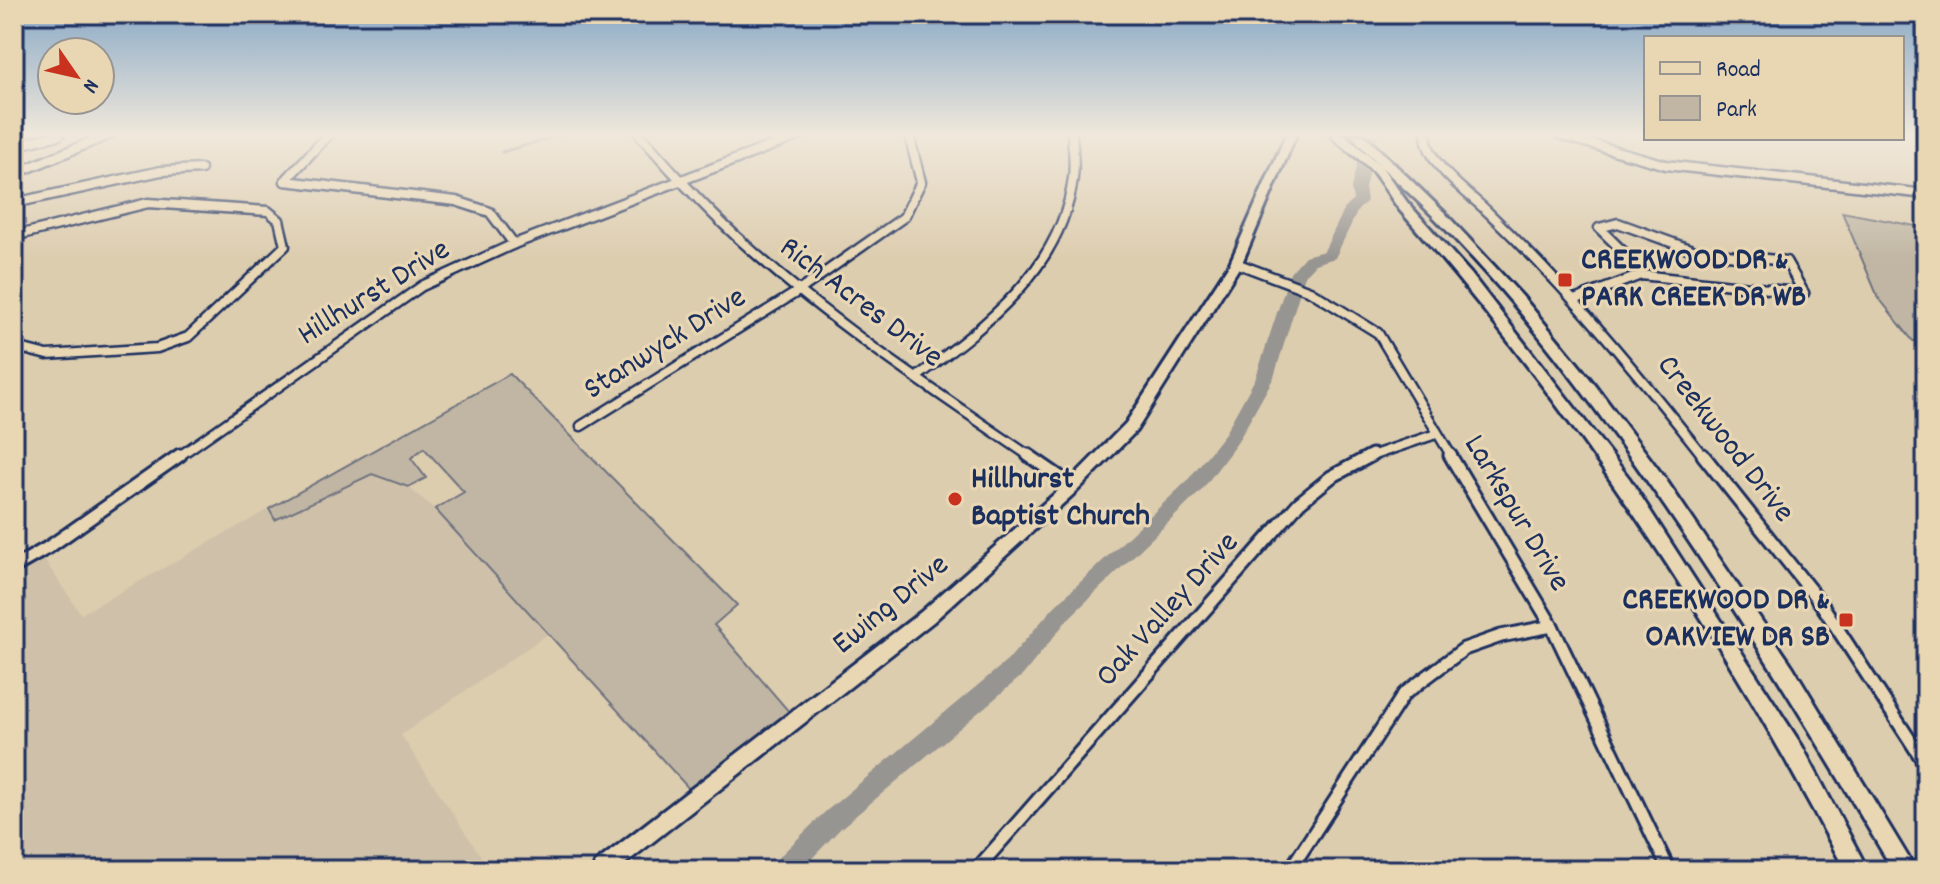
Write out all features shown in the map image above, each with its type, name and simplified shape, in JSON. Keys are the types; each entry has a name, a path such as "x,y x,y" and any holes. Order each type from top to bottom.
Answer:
{"highway":[{"path":"1387,176 1402,205 1466,277 1623,483 1795,753 1857,870"},
{"path":"1396,176 1420,194 1497,277 1639,454 1795,685 1905,870"}],"main road":[{"name":"Ewing Drive","path":"602,870 927,617 1073,486 1131,427 1236,263 1273,176"}],"street":[{"path":"14,203 137,176"},
{"path":"289,176 285,181 456,201 490,212 514,244"},
{"name":"Rich Acres Drive","path":"673,176 734,237 797,292 1073,486"},
{"name":"Hillhurst Drive","path":"14,567 49,547 422,286 514,244 693,176"},
{"name":"Stanwyck Drive","path":"581,426 797,292 904,217 921,182 920,176"},
{"path":"917,377 980,329 1021,290 1053,246 1074,191 1075,176"},
{"name":"Creekwood Drive","path":"1450,176 1574,300 1629,362 1822,605 1926,765"},
{"path":"1767,176 1926,194"},
{"path":"14,236 148,203 268,211 279,220 285,246 188,337 157,348 47,355 20,348 14,338"},
{"path":"1574,300 1641,275 1804,293 1786,261 1698,252 1618,223 1599,228 1639,267 1641,275"},
{"name":"Larkspur Drive","path":"1236,263 1291,281 1350,311 1378,333 1552,626 1669,870"},
{"name":"Oak Valley Drive","path":"976,870 1299,503 1325,479 1359,458 1436,434"},
{"path":"1290,870 1404,694 1464,649 1501,636 1552,626"}],"shaded area":[{"path":"372,474 408,487 435,509 548,634 401,735 490,870 14,870 14,570 41,555 81,614 269,509 276,520"}],"green space":[{"path":"1842,212 1926,228 1926,341 1913,341 1878,297"},
{"path":"510,374 737,605 714,625 791,714 690,790 435,509 464,492 424,448 411,458 426,478 408,487 372,474 275,520 269,509"}],"waterway":[{"path":"784,870 833,820 1015,668 1061,613 1194,486 1231,438 1265,377 1298,273 1310,260 1330,254 1352,208 1360,201 1358,188 1361,176"}],"place":[{"name":"CREEKWOOD DR & PARK CREEK DR WB","path":"1565,280"},
{"name":"Hillhurst Baptist Church","path":"955,499"},
{"name":"CREEKWOOD DR & OAKVIEW DR SB","path":"1846,620"}]}
